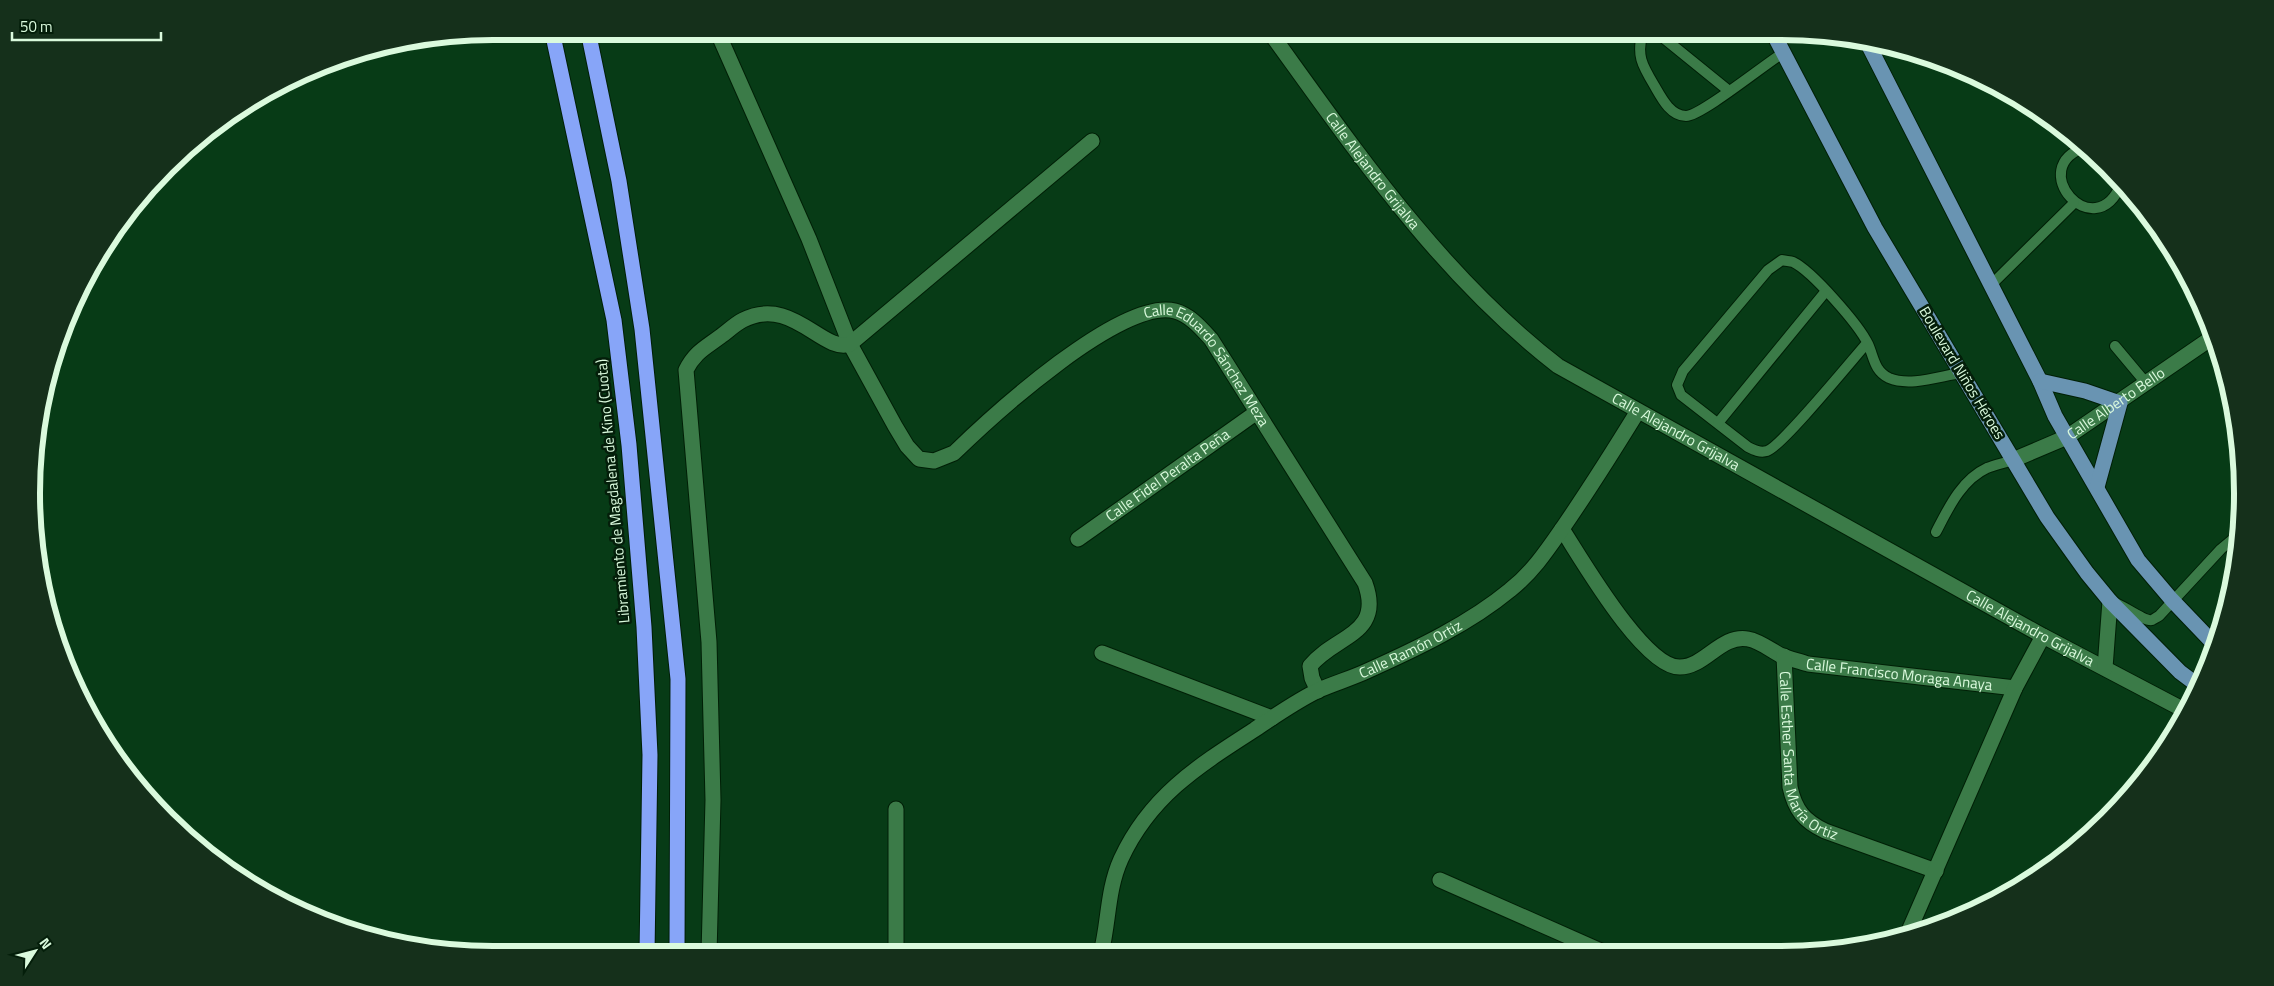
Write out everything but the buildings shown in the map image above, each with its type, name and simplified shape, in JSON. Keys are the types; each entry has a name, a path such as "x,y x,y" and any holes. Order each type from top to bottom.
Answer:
{"highway":[{"name":"Libramiento de Magdalena de Kino (Cuota)","path":"554,40 614,320 629,445 644,627 650,755 647,946"},
{"path":"590,40 619,181 642,329 675,649 678,688 677,946"}],"main road":[{"name":"Boulevard Niños Héroes","path":"1776,40 1875,228 2047,517 2087,573 2110,601 2180,672 2193,681"},
{"path":"1872,50 2067,437 2138,560 2172,600 2210,640"},
{"path":"2040,381 2085,391 2120,403 2097,487"}],"street":[{"path":"721,40 809,240 850,344"},
{"name":"Calle Alejandro Grijalva","path":"1276,40 1360,157 1413,224 1456,273 1523,339 1551,361 2043,636 2179,708"},
{"path":"709,946 713,800 709,642 686,370 693,357 743,320 758,316 769,315 787,318 804,325 832,344 843,346 850,344 1092,141"},
{"name":"Calle Eduardo Sánchez Meza","path":"850,344 894,426 907,446 919,460 934,461 954,453 972,435 1077,348 1126,321 1158,311 1175,311 1193,320 1211,339 1365,583 1369,594 1370,608 1368,617 1361,628 1317,658 1310,666 1312,678 1318,691"},
{"name":"Calle Alberto Bello","path":"2013,460 2067,437 2120,403 2208,341"},
{"name":"Calle Ramón Ortiz","path":"1102,946 1111,886 1121,860 1139,828 1156,804 1171,788 1272,718 1318,691 1367,671 1435,638 1480,611 1510,590 1548,550 1585,497 1638,411"},
{"name":"Calle Fidel Peralta Peña","path":"1078,539 1257,412"},
{"name":"Calle Francisco Moraga Anaya","path":"1562,528 1611,604 1638,640 1657,658 1670,666 1681,668 1694,663 1728,642 1738,639 1750,639 1784,656 1808,664 2015,688"},
{"path":"2105,668 2110,601"},
{"path":"1911,927 2015,688 2043,636"},
{"path":"1102,653 1272,718"},
{"name":"Calle Esther Santa María Ortiz","path":"1784,656 1790,787 1793,801 1799,813 1811,824 1825,831 1936,871"},
{"path":"896,809 896,946"},
{"path":"1440,880 1588,946"}],"lane":[{"path":"1640,40 1640,58 1667,106 1677,114 1687,116 1703,110 1783,53"},
{"path":"1666,40 1729,91"},
{"path":"2077,150 2066,160 2061,171 2061,183 2066,194 2074,202 2085,207 2097,207 2108,203 2118,190"},
{"path":"1991,285 2074,202"},
{"path":"1867,343 1785,436 1767,451 1760,452 1748,447 1681,395 1677,385 1683,371 1774,264 1782,260 1793,262 1826,291 1867,343 1878,370 1894,380 1910,381 1961,373"},
{"path":"1718,423 1826,291"},
{"path":"2115,346 2146,383"},
{"path":"1936,532 1957,495 1969,482 1985,469 2013,460"},
{"path":"2110,601 2123,604 2145,620 2151,620 2159,616 2172,600 2231,541"}]}
